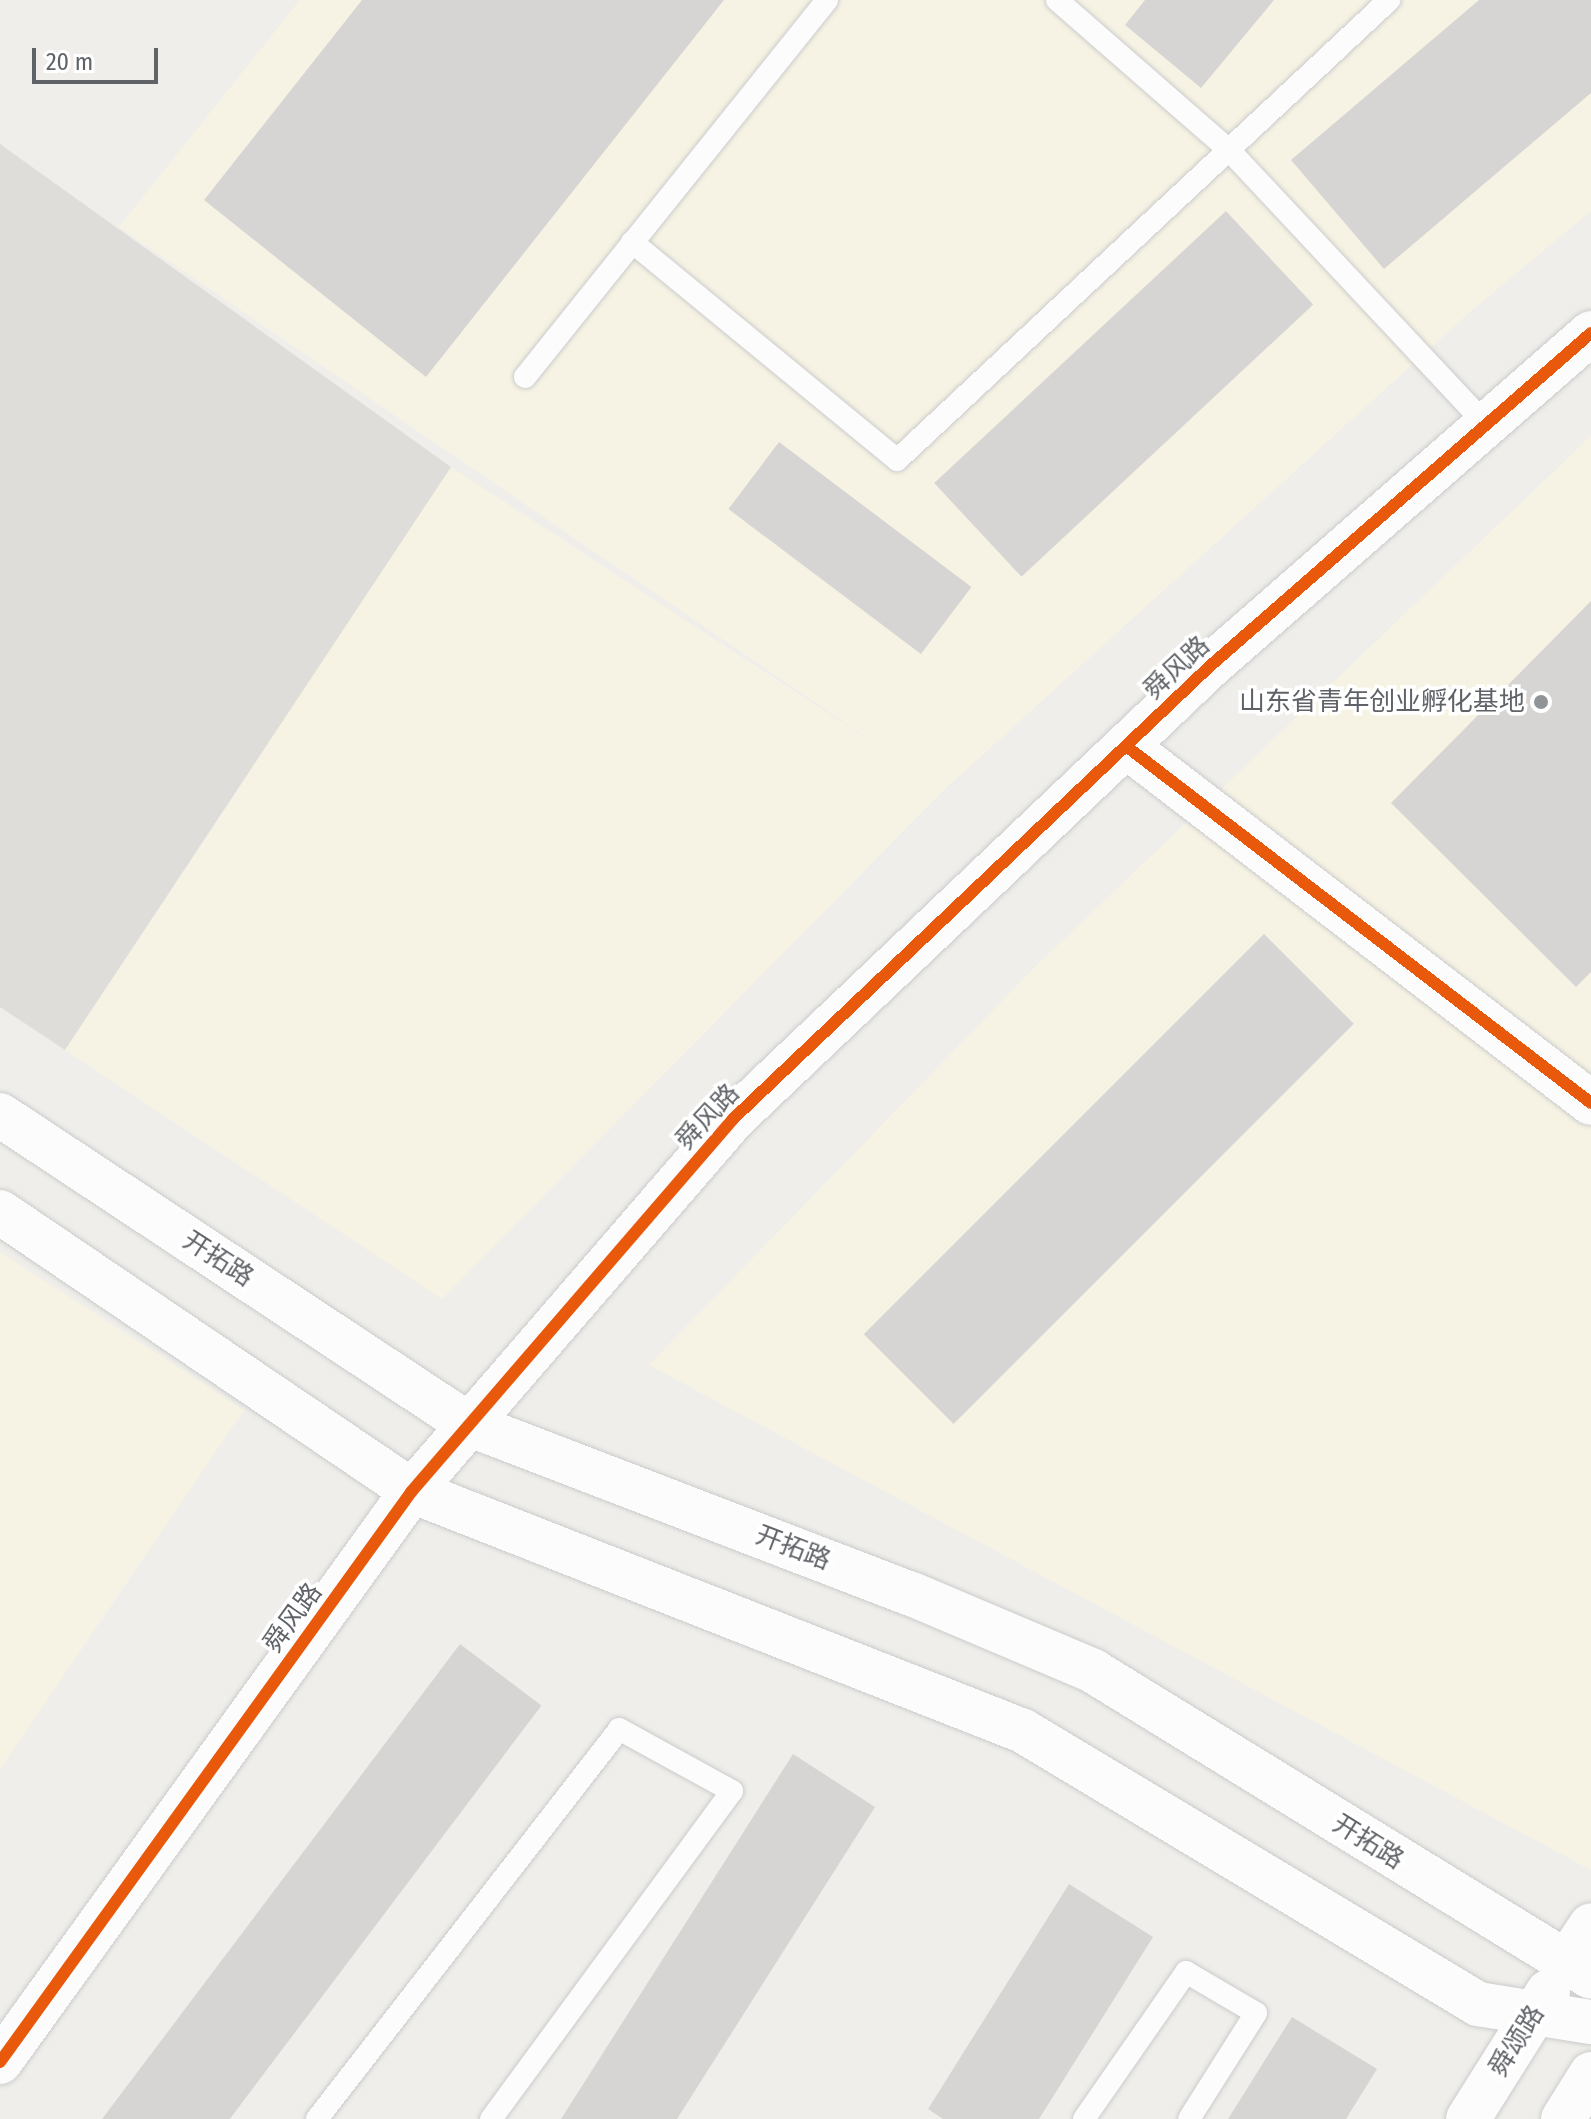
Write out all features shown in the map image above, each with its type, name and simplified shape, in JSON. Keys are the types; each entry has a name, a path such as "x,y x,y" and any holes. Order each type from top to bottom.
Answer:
{"main road":[{"name":"舜风路","path":"0,2062 412,1491 733,1119 1126,746 1591,333"},
{"path":"1126,746 1591,1103"},
{"name":"开拓路","path":"0,1115 468,1424 912,1594 1093,1671 1578,1970"},
{"path":"0,1212 412,1491 1023,1731 1478,2004 1591,2022"},
{"name":"舜颂路","path":"1468,2119 1535,2013 1578,1970 1591,1925"},
{"path":"1563,2119 1591,2074"}],"lane":[{"path":"525,377 827,0"},
{"path":"632,242 897,460 1389,0"},
{"path":"1070,4 1230,151 1486,425"},
{"path":"317,2119 619,1729 732,1791 491,2119"},
{"path":"1084,2119 1186,1972 1256,2013 1189,2119"}],"shaded area":[{"path":"300,0 1591,0 1591,211 1471,311 944,790 442,1299 62,1048 451,467 892,755 119,227"},
{"path":"0,144 451,467 65,1050 0,1007"},
{"path":"1591,436 1591,1870 649,1365 1036,966"},
{"path":"0,1252 244,1410 0,1769"}],"building":[{"path":"362,0 724,0 426,377 204,200"},
{"path":"1145,0 1274,0 1201,88 1125,25"},
{"path":"1479,0 1591,0 1591,93 1384,269 1291,160"},
{"path":"1226,211 1313,305 1021,577 934,483"},
{"path":"779,442 971,587 921,654 728,509"},
{"name":"山东省青年创业孵化基地","path":"1591,601 1591,972 1576,987 1391,803"},
{"path":"1264,934 1354,1024 954,1424 864,1334"},
{"path":"460,1644 541,1705 230,2119 102,2119"},
{"path":"793,1754 875,1807 677,2119 561,2119"},
{"path":"1069,1884 1153,1937 1039,2119 943,2119 928,2109"},
{"path":"1292,2017 1377,2069 1346,2119 1228,2119"}],"cycle path":[{"path":"0,2062 412,1491 733,1119 1210,666 1591,333"},
{"path":"1126,746 1591,1103"}],"place":[{"name":"山东省青年创业孵化基地","path":"1541,702"}]}
